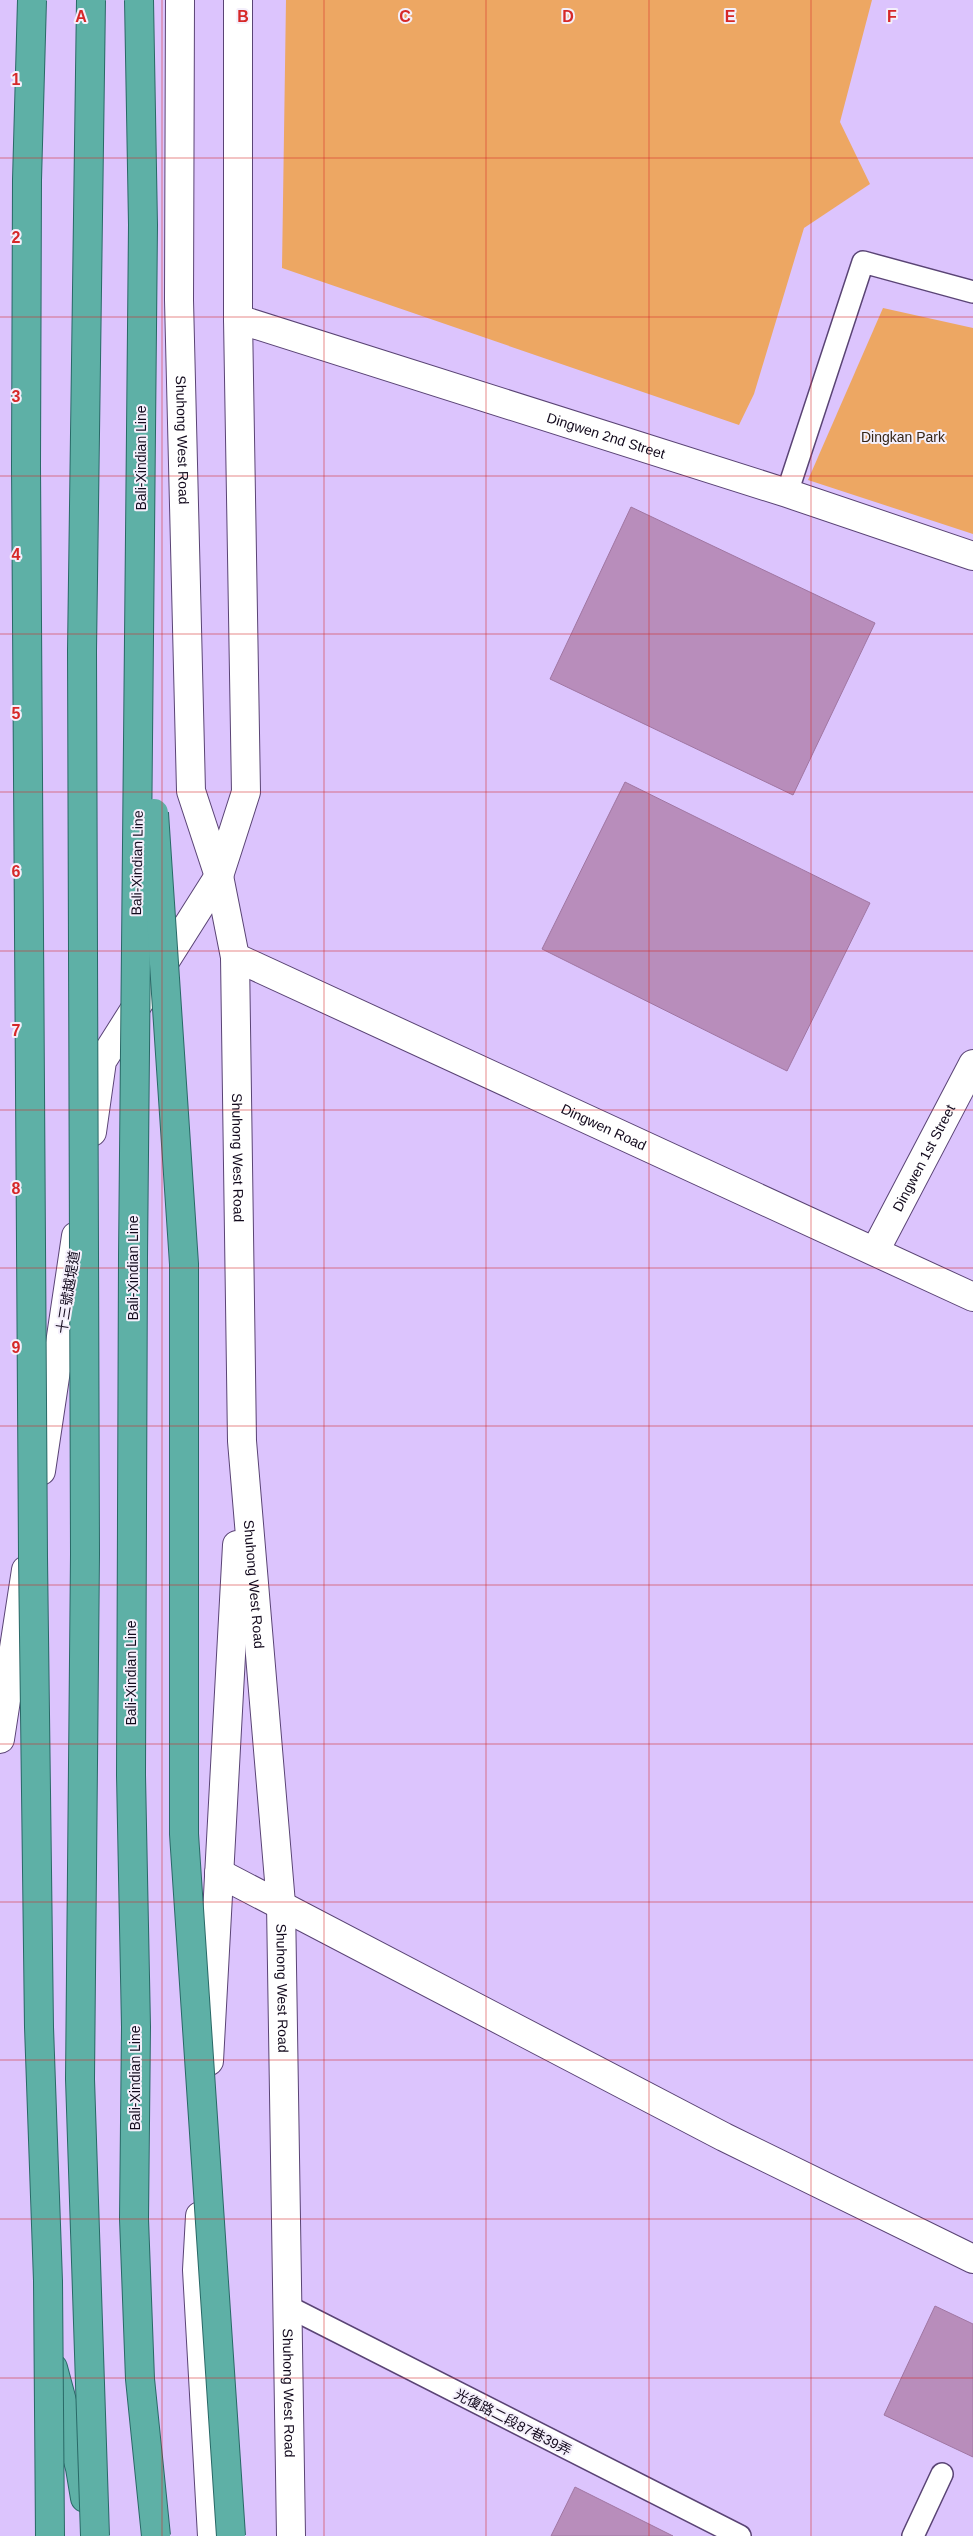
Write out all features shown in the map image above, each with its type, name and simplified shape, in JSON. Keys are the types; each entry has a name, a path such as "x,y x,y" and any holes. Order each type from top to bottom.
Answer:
{"highway":[{"path":"32,0 27,180 26,466 33,1557 39,2027 48,2281 50,2536"},
{"path":"91,0 82,651 85,1554 80,2079 93,2536"},
{"name":"Bali-Xindian Line","path":"139,0 143,225 132,1307 131,1775 136,2027 134,2219 140,2379 156,2536"},
{"path":"140,599 184,1264 184,1834 231,2536"},
{"path":"48,2350 80,2468 93,2536"}],"street":[{"name":"Shuhong West Road","path":"180,0 179,300 191,791 219,876 235,956 242,1441 197,2270 212,2536"},
{"name":"Shuhong West Road","path":"219,876 246,792 238,319 238,0"},
{"name":"Dingwen 2nd Street","path":"238,319 787,493 973,556"},
{"name":"十三號越堤道","path":"0,1739 102,1061 219,876"},
{"name":"Dingwen Road","path":"235,956 973,1297"},
{"name":"Dingwen 1st Street","path":"875,1252 973,1064"},
{"name":"Shuhong West Road","path":"242,1441 281,1904 287,2306 297,2534"},
{"path":"219,1873 724,2137 973,2259"}],"lane":[{"path":"787,493 863,262 973,292"},
{"name":"光復路二段87巷39弄","path":"287,2306 740,2536"},
{"path":"913,2536 942,2474"}],"green space":[{"path":"286,0 872,0 840,122 870,184 804,228 754,394 739,425 282,268"},
{"name":"Dingkan Park","path":"883,308 973,328 973,534 808,480"}],"building":[{"path":"631,507 875,623 793,795 550,679"},
{"path":"625,782 870,903 787,1071 542,949"},
{"path":"935,2306 973,2324 973,2457 884,2415"},
{"path":"575,2487 673,2536 551,2536"}]}
